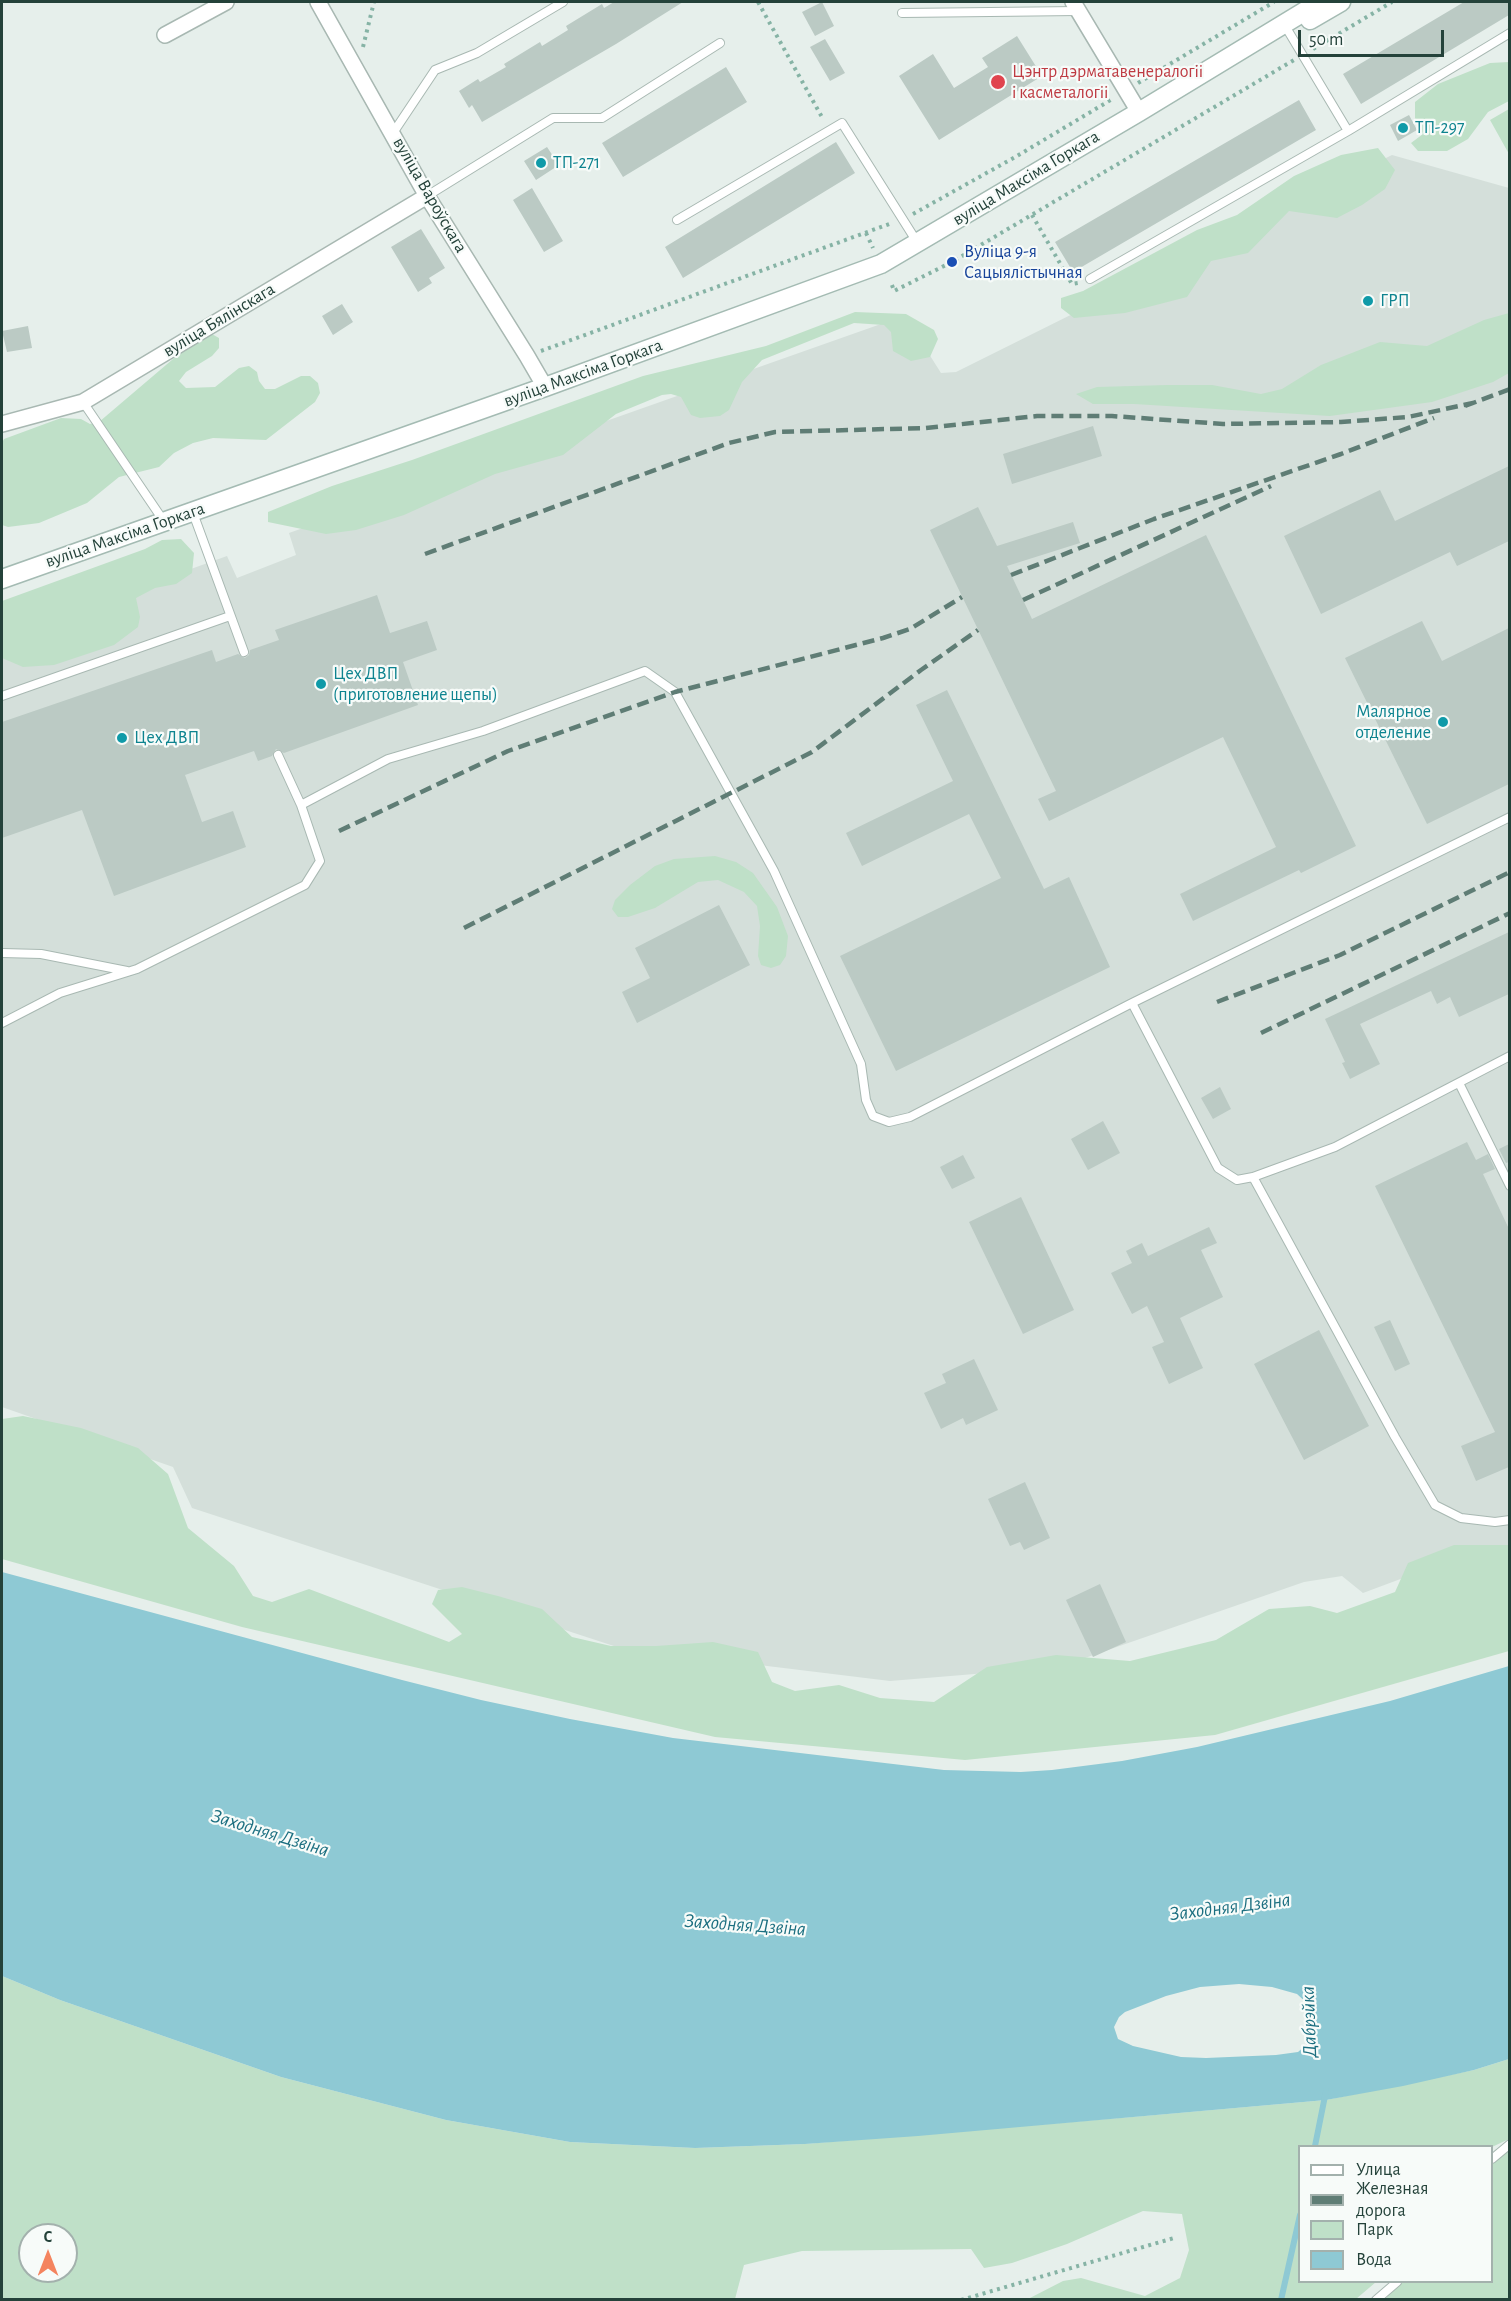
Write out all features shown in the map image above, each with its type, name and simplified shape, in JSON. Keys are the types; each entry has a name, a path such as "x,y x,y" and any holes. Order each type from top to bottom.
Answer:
{"main road":[{"name":"вуліца Максіма Горкага","path":"1287,28 1320,2"},
{"name":"вуліца Максіма Горкага","path":"2,579 544,387 881,264 1139,112 1287,28 1341,2"}],"street":[{"path":"165,35 226,2"},
{"name":"вуліца Вароўскага","path":"318,2 427,196 544,387"},
{"path":"1076,6 1139,112"},
{"name":"вуліца Бялінскага","path":"2,424 83,402 427,196"}],"lane":[{"path":"393,133 435,70 477,52 563,2"},
{"path":"902,13 1076,6"},
{"path":"1287,28 1348,131"},
{"path":"1090,279 1348,131 1509,33"},
{"path":"427,196 553,118 602,118 720,44"},
{"path":"676,220 842,123 917,243"},
{"path":"83,402 164,522"},
{"path":"193,511 244,652"},
{"path":"2,696 230,616"},
{"path":"301,804 388,759 483,731 645,670 675,692 774,871 861,1064 867,1101 873,1116 889,1122 910,1117 1132,1003 1509,817"},
{"path":"2,1023 60,993 128,972 305,885 320,861 301,804 278,755"},
{"path":"2,953 41,954 128,972"},
{"path":"1132,1003 1218,1168 1237,1180 1252,1177 1335,1147 1509,1056"},
{"path":"1459,1083 1509,1186"},
{"path":"1252,1177 1435,1505 1461,1518 1495,1522 1509,1520"},
{"path":"1493,2156 1509,2144"},
{"path":"1376,2300 1396,2283"}],"path":[{"path":"358,70 374,2"},
{"path":"758,2 830,130"},
{"path":"527,356 904,219 1017,156 1274,2"},
{"path":"892,285 894,291 942,267 1392,2"},
{"path":"1032,214 1072,284 1090,279"},
{"path":"866,233 873,248"},
{"path":"961,2300 1174,2238"}],"shaded area":[{"path":"1392,155 1509,188 1509,1549 1446,1562 1363,1593 1342,1576 1304,1582 1059,1667 890,1681 620,1648 192,1508 173,1467 2,1407 2,637 227,556 237,578 296,555 289,533 881,324 910,324 941,373 956,372"}],"green space":[{"path":"1509,62 1509,101 1488,112 1468,139 1447,151 1418,151 1411,143 1423,134 1415,118 1415,102 1438,84 1490,63"},
{"path":"1509,109 1509,154 1490,120"},
{"path":"1378,148 1395,170 1385,189 1362,205 1337,218 1289,211 1248,253 1211,261 1187,297 1125,313 1074,318 1061,308 1061,298 1083,291 1197,230 1237,215 1294,176 1341,155"},
{"path":"855,312 906,314 934,330 938,339 930,357 911,361 893,351 891,332 884,325 854,323 762,360 742,382 729,410 720,416 700,418 691,415 681,397 671,394 662,395 616,414 563,455 495,474 404,515 356,530 326,534 268,522 268,512 332,486 412,460 643,376 766,346"},
{"path":"1509,313 1509,373 1493,382 1432,402 1330,416 1134,404 1093,404 1076,394 1097,387 1212,385 1261,394 1282,389 1321,365 1380,342 1427,346 1484,320"},
{"path":"210,333 219,338 219,348 212,356 186,372 179,381 186,388 215,387 239,368 249,366 257,372 259,381 265,389 275,389 301,376 310,376 318,383 320,393 315,402 266,440 213,438 193,443 174,453 159,467 119,477 87,503 39,523 8,527 2,525 2,443 4,439 61,418 81,419 90,424 99,422 193,342"},
{"path":"181,539 194,553 192,573 176,584 155,588 136,598 140,617 138,627 114,645 54,665 23,667 2,658 2,601 145,549 162,540"},
{"path":"715,856 736,862 753,873 777,907 788,936 786,956 780,965 771,968 761,965 758,956 760,926 757,906 744,892 718,880 698,882 655,908 628,917 618,917 612,909 615,900 630,885 655,866 674,859"},
{"path":"23,1416 81,1428 138,1448 168,1474 188,1528 234,1566 253,1596 272,1602 309,1589 449,1642 462,1634 432,1604 438,1590 462,1587 542,1609 572,1637 611,1646 713,1642 758,1652 772,1682 795,1691 839,1685 880,1698 934,1702 987,1667 1056,1655 1130,1661 1216,1640 1269,1609 1310,1606 1337,1613 1395,1592 1408,1563 1454,1545 1509,1545 1509,1651 1215,1735 965,1760 715,1737 242,1627 2,1559 2,1419"},
{"path":"2,1976 60,2000 281,2077 446,2120 570,2142 695,2148 805,2144 1326,2100 1474,2070 1509,2059 1509,2139 1493,2147 1298,2145 1298,2283 1375,2283 1356,2299 1028,2299 1063,2281 1081,2278 1145,2296 1180,2278 1189,2250 1182,2214 1143,2211 1067,2244 1012,2263 984,2268 971,2249 802,2251 744,2265 735,2299 2,2299"},
{"path":"1509,2144 1509,2299 1385,2300 1397,2283 1493,2283 1493,2153"}],"water":[{"name":"Заходняя Дзвіна","path":"2,1572 402,1680 570,1719 673,1738 944,1770 1021,1772 1122,1761 1197,1747 1390,1701 1509,1666 1509,2059 1474,2070 1403,2086 1326,2100 805,2144 695,2148 570,2142 446,2120 281,2077 60,2000 2,1976","holes":["1239,1984 1272,1987 1297,1994 1311,2007 1312,2024 1306,2045 1298,2052 1206,2058 1181,2057 1133,2046 1118,2039 1114,2027 1119,2017 1125,2012 1166,1996 1200,1987"]}],"building":[{"path":"614,2 683,2 482,122 472,105 469,108 459,91 478,79 480,82 506,67 504,64 540,42 542,46 568,30 566,26 602,4 604,8"},
{"path":"822,2 834,26 815,36 802,12"},
{"path":"1464,2 1509,2 1509,15 1361,104 1343,74"},
{"name":"Цэнтр дэрматавенералогіі і касметалогіі","path":"1017,36 1042,76 939,140 899,76 933,54 954,88 988,67 982,58"},
{"path":"825,39 845,73 830,81 810,47"},
{"path":"726,67 747,102 623,177 602,143"},
{"path":"1299,100 1316,130 1073,272 1055,242"},
{"name":"ТП-297","path":"1409,115 1417,130 1398,141 1390,125"},
{"path":"836,142 855,173 683,278 665,247"},
{"name":"ТП-271","path":"547,147 559,165 536,180 524,161"},
{"path":"532,188 563,241 544,252 513,200"},
{"path":"421,229 445,268 429,278 432,283 418,292 391,247"},
{"path":"342,304 353,322 333,335 322,316"},
{"path":"28,326 32,348 7,352 2,331"},
{"path":"1093,426 1102,456 1012,484 1003,454"},
{"path":"1509,466 1509,541 1457,566 1450,552 1321,614 1284,536 1380,490 1395,521"},
{"path":"978,507 997,546 1073,522 1080,543 1007,566 1032,619 1206,535 1356,846 1301,873 1299,870 1193,921 1180,894 1276,847 1223,737 1049,821 1038,799 1056,791 930,530"},
{"path":"377,595 390,633 427,621 437,650 403,662 418,705 284,753 276,749 272,756 258,761 254,751 185,775 202,822 233,811 246,847 114,896 82,810 2,838 2,722 212,650 216,662 238,654 245,658 249,655 250,650 279,640 275,630"},
{"name":"Малярное отделение","path":"1422,621 1442,661 1509,628 1509,784 1427,824 1345,658"},
{"path":"947,690 1044,889 1069,877 1110,967 896,1071 840,956 1001,878 969,814 862,866 846,833 953,781 916,705"},
{"path":"719,905 750,965 637,1023 622,992 650,978 635,948"},
{"path":"1509,932 1509,994 1459,1017 1450,997 1437,1004 1431,991 1360,1024 1380,1064 1350,1079 1342,1063 1345,1062 1325,1019"},
{"path":"1220,1087 1231,1109 1213,1119 1201,1098"},
{"path":"1103,1121 1120,1153 1088,1170 1071,1139"},
{"path":"1467,1142 1476,1160 1488,1154 1495,1169 1483,1174 1509,1229 1509,1467 1476,1481 1461,1446 1495,1432 1375,1186"},
{"path":"1509,1144 1509,1162 1506,1163 1499,1149"},
{"path":"963,1155 975,1178 952,1189 940,1167"},
{"path":"1021,1197 1074,1310 1023,1334 969,1222"},
{"path":"1209,1227 1217,1243 1201,1250 1223,1297 1180,1318 1203,1368 1169,1384 1152,1347 1164,1342 1147,1306 1132,1314 1111,1273 1132,1263 1126,1251 1142,1243 1148,1256"},
{"path":"1390,1320 1410,1364 1395,1371 1374,1327"},
{"path":"1319,1330 1369,1426 1304,1460 1254,1364"},
{"path":"974,1359 998,1410 966,1425 963,1418 941,1429 924,1393 946,1383 942,1374"},
{"path":"1025,1482 1050,1538 1024,1550 1020,1542 1010,1546 988,1499"},
{"path":"1100,1584 1126,1642 1093,1657 1066,1600"}],"waterway":[{"name":"Дабрэйка","path":"1315,2145 1326,2091"},
{"name":"Дабрэйка","path":"1281,2300 1298,2224"}],"railway":[{"path":"1465,406 1510,389"},
{"path":"425,554 729,443 775,432 926,428 1037,416 1112,416 1223,424 1341,422 1408,417 1473,403"},
{"path":"1011,575 1154,519 1341,454 1434,418"},
{"path":"1023,600 1271,486"},
{"path":"339,831 508,751 675,692 910,629 962,597"},
{"path":"464,928 812,752 978,630"},
{"path":"1217,1002 1340,955 1510,872"},
{"path":"1261,1033 1510,913"}],"place":[{"name":"Цэнтр дэрматавенералогіі і касметалогіі","path":"998,82"},
{"name":"ТП-297","path":"1403,128"},
{"name":"ТП-271","path":"541,163"},
{"name":"Вуліца 9-я Сацыялістычная","path":"952,262"},
{"name":"ГРП","path":"1368,301"},
{"name":"Цех ДВП (приготовление щепы)","path":"321,684"},
{"name":"Малярное отделение","path":"1443,722"},
{"name":"Цех ДВП","path":"122,738"}]}
